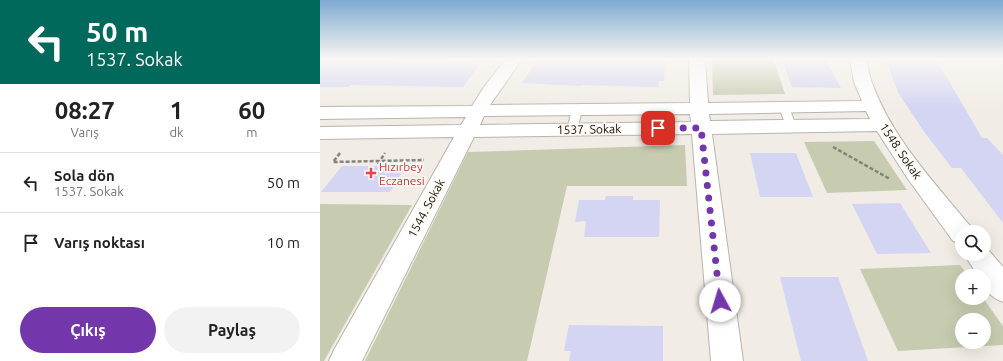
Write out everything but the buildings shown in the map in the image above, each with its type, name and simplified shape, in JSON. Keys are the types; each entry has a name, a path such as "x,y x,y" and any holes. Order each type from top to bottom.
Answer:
{"street":[{"name":"1544. Sokak","path":"345,361 467,131 490,91 501,76"},
{"path":"698,76 700,118 727,361"},
{"name":"1548. Sokak","path":"861,76 872,106 883,125 910,165 955,225"},
{"name":"1537. Sokak","path":"320,133 572,130 700,118 784,107 872,106"},
{"name":"1537. Sokak","path":"320,113 577,110 791,126 883,125"},
{"path":"988,261 1003,289"}],"lane":[{"path":"784,107 791,126"},
{"path":"572,130 577,110"}],"path":[{"path":"829,145 894,182"},
{"path":"344,148 333,162 424,160"},
{"path":"378,164 387,150"}],"green space":[{"path":"712,76 779,76 785,94 713,95"},
{"path":"874,141 907,190 827,193 804,142"},
{"path":"685,145 687,186 567,186 527,361 365,361 468,152"},
{"path":"320,204 412,205 324,361 320,361"},
{"path":"960,265 963,269 955,269 955,305 988,305 1003,326 1003,345 991,346 991,313 955,313 955,348 898,351 860,269"}],"place":[{"name":"Hızırbey Eczanesi","path":"371,173"}],"route":[{"path":"658,128 701,128 720,301"}]}
